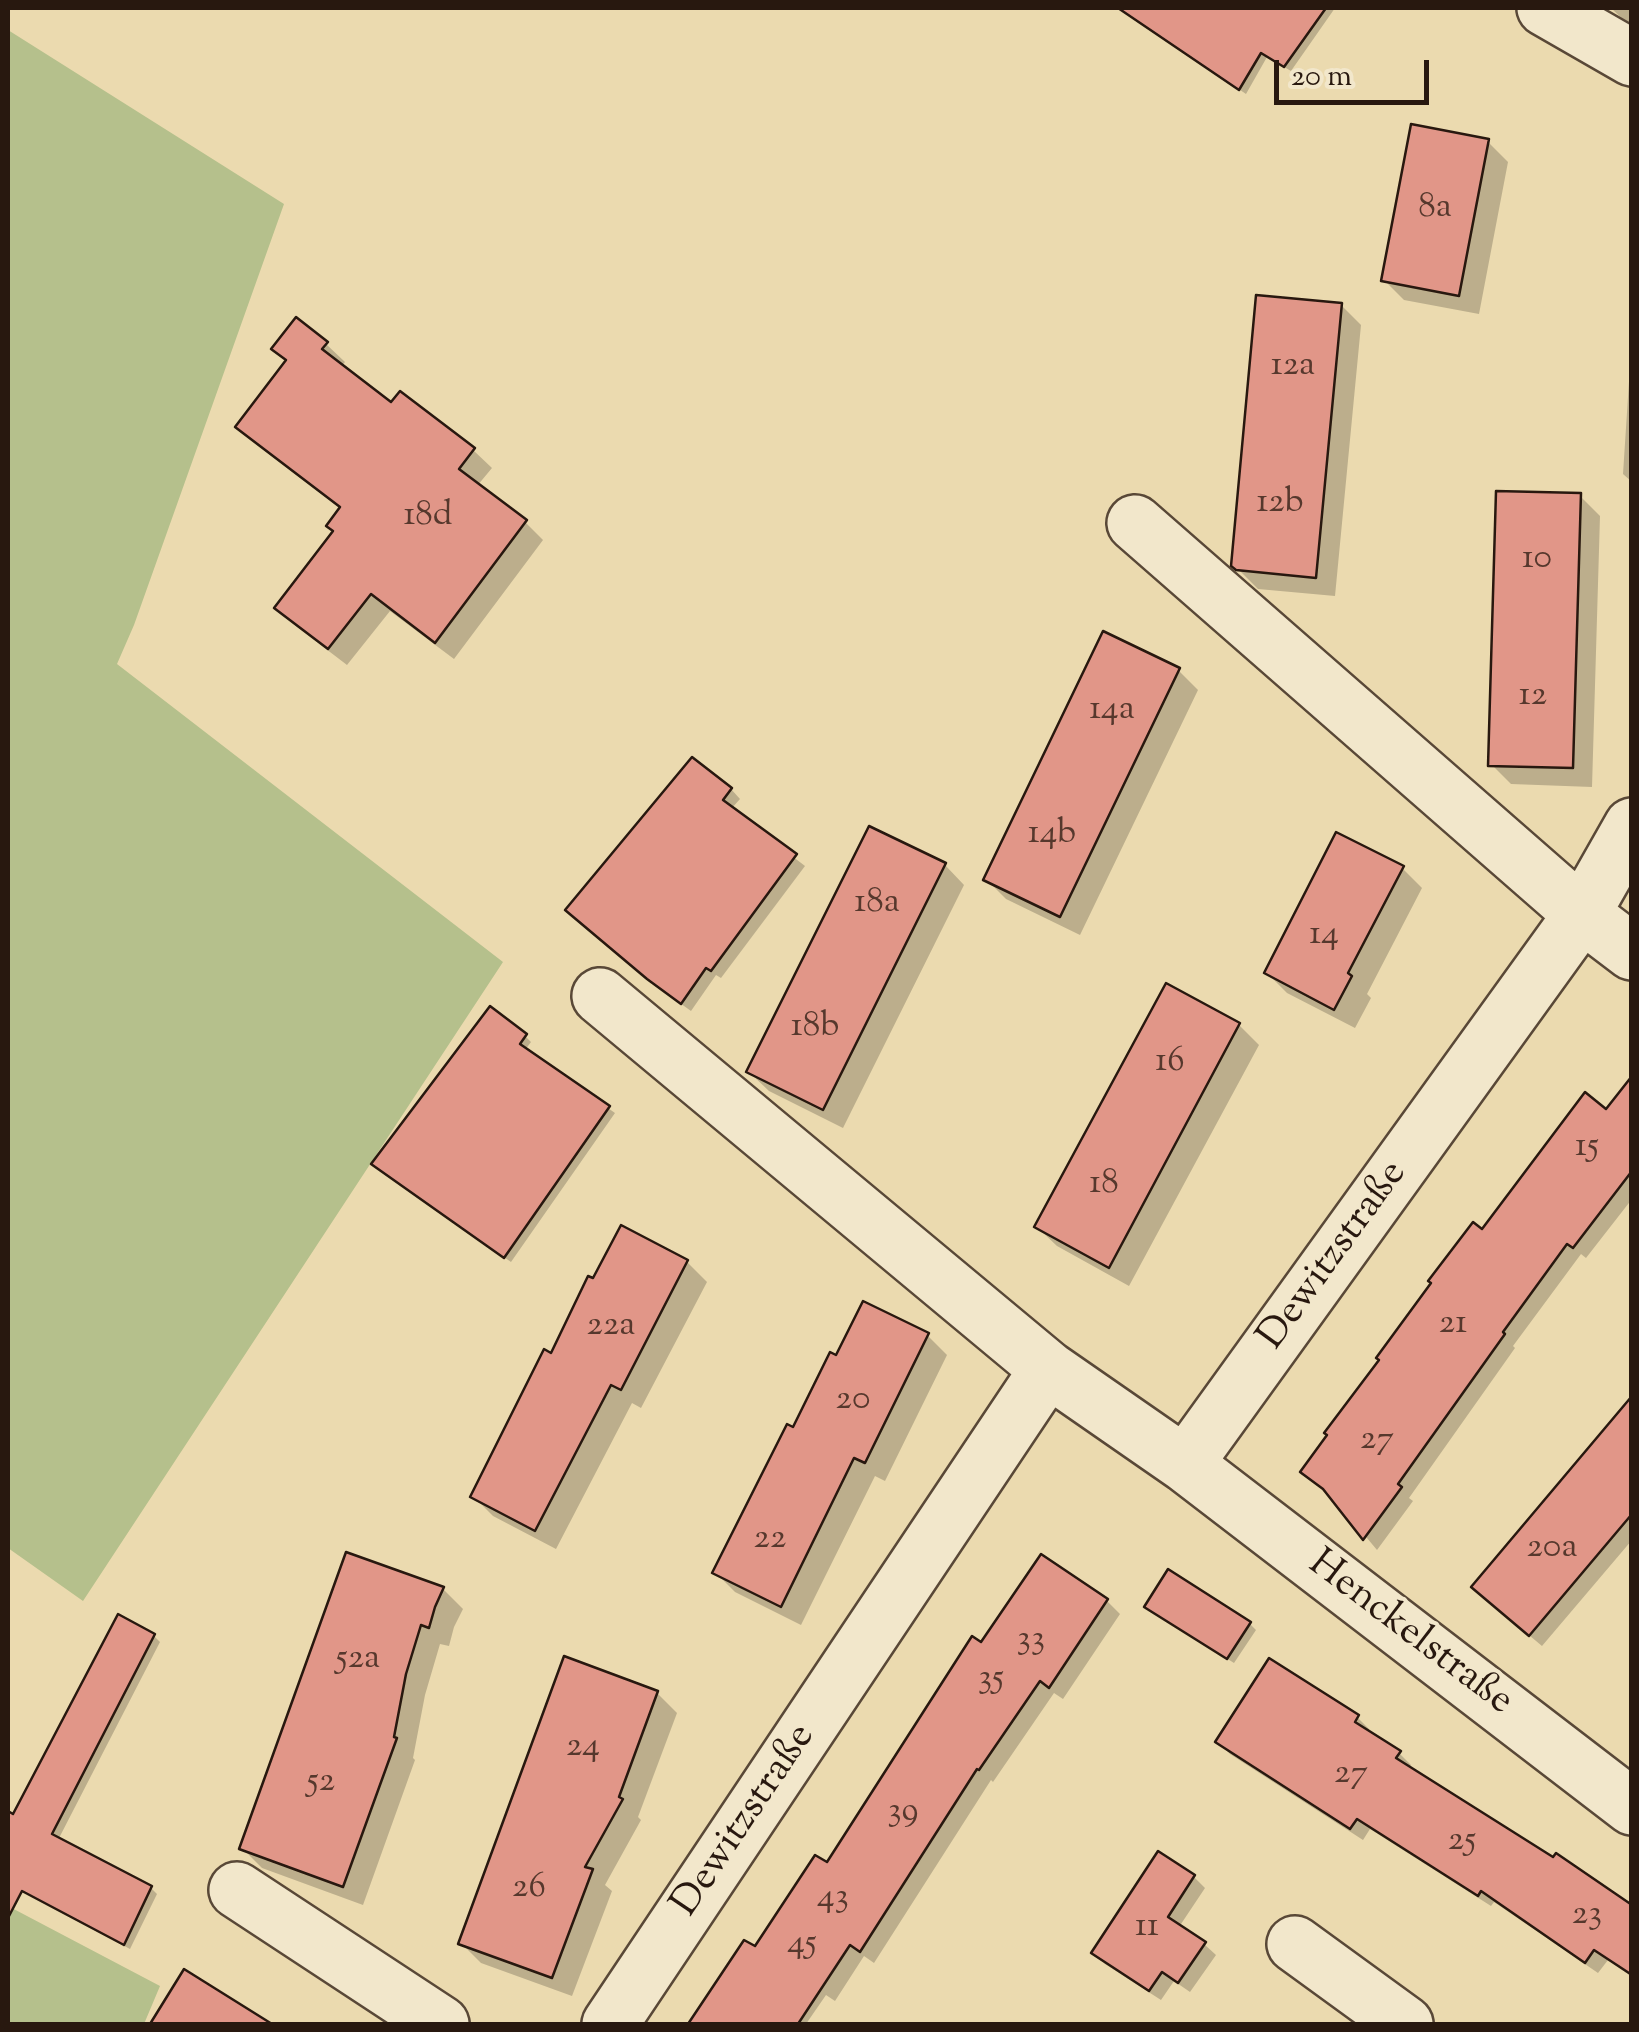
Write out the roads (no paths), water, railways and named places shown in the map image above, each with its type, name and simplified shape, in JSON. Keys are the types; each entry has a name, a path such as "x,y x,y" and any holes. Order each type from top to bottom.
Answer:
{"street":[{"path":"1544,8 1632,58"},
{"path":"1135,524 1582,914 1632,952"},
{"name":"Dewitzstraße","path":"1185,1464 1582,914 1632,826"},
{"path":"600,996 1048,1370 1185,1464"},
{"name":"Dewitzstraße","path":"610,2024 1048,1370"},
{"name":"Henckelstraße","path":"1185,1464 1632,1807"},
{"path":"237,1890 441,2024"},
{"path":"1295,1944 1405,2024"}]}
